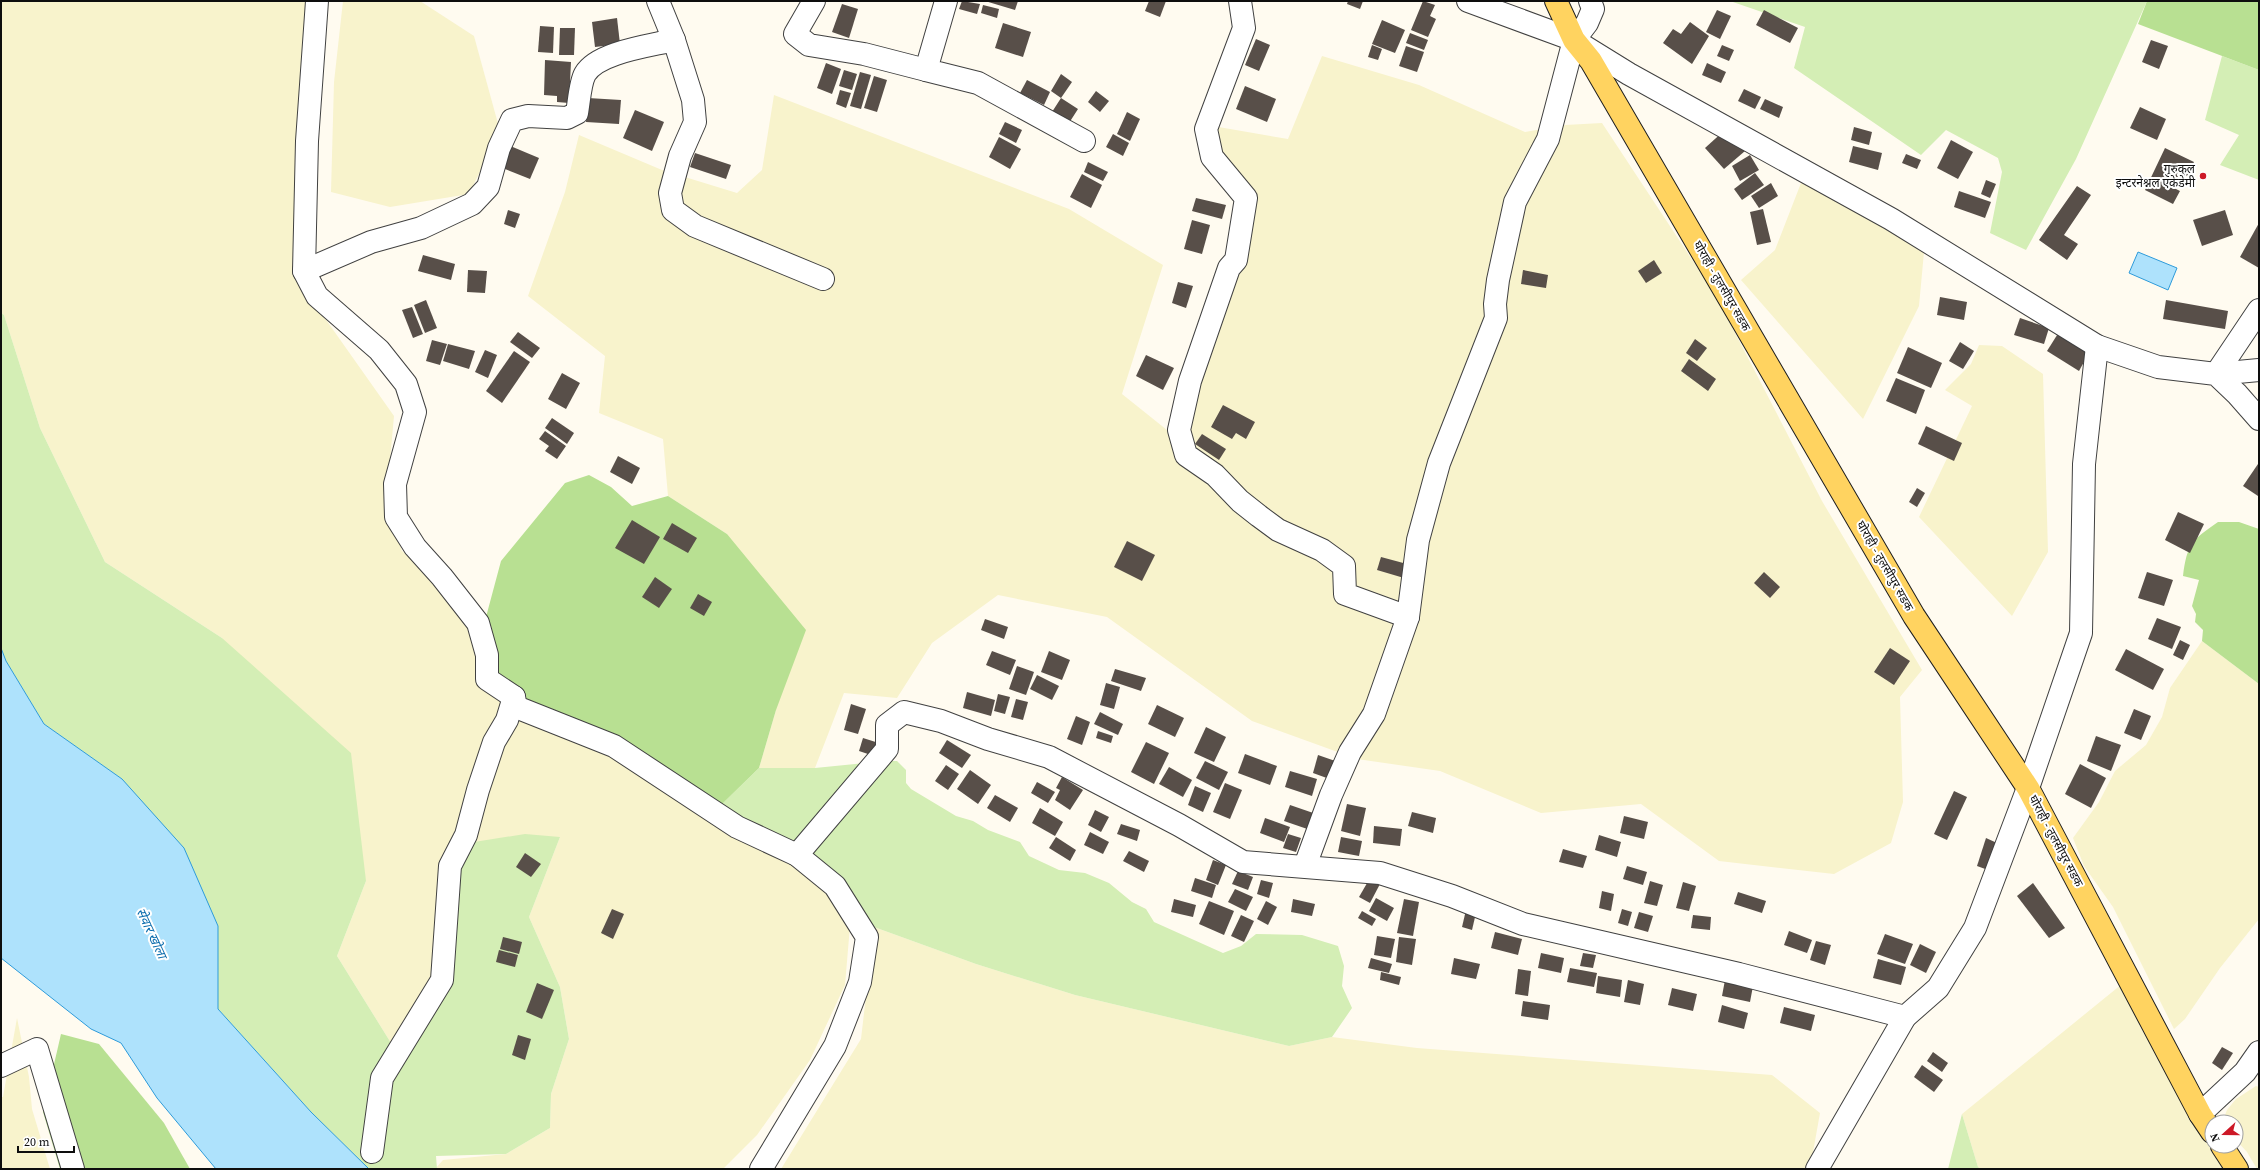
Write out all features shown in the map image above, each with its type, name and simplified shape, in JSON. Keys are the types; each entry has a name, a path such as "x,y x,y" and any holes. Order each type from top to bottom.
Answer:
{"main road":[{"name":"घोराही - तुलसीपुर सडक","path":"1556,1 1574,40 1591,61 1914,616 2028,788 2204,1120"},
{"path":"2227,1154 2237,1169"}],"street":[{"path":"317,1 307,148 304,271 317,296 379,350 406,384 415,412 395,484 396,517 415,547 442,577 478,623 487,655 487,679 514,697 516,707 614,746 737,827 797,854 835,886 867,937 860,982 835,1046 761,1169"},
{"path":"658,1 674,40 692,100 695,122 680,156 670,194 673,210 695,226 823,279"},
{"path":"814,1 795,34 809,45 864,54 978,83 1084,141"},
{"path":"926,70 946,1"},
{"path":"1240,1 1244,28 1206,129 1212,157 1246,198 1236,260 1229,268 1190,381 1179,430 1186,455 1215,475 1240,501 1278,530 1322,550 1344,566 1345,594 1408,617"},
{"path":"1468,1 1574,40 1629,74 1891,219 2097,346 2158,367 2216,374 2259,370"},
{"path":"1305,866 1331,795 1350,752 1374,714 1408,617 1418,540 1439,464 1496,318 1495,304 1498,280 1515,202 1548,139 1574,40 1593,9 1590,1"},
{"path":"304,271 371,242 421,228 472,204 488,187 499,148 512,120 528,116 567,118 577,113 585,74 594,64 622,52 674,40"},
{"path":"2216,374 2259,310"},
{"path":"1818,1169 1905,1017 1938,988 1975,928 2028,788 2081,633 2084,464 2097,346"},
{"path":"2216,374 2259,418"},
{"path":"372,1152 382,1078 442,980 450,866 466,835 478,790 494,742 507,720 514,697"},
{"path":"797,854 887,749 887,725 904,712 941,721 988,739 1050,758 1179,825 1244,862 1380,873 1452,896 1523,924 1739,974 1905,1017"},
{"path":"1,1066 37,1049 73,1169"},
{"path":"2200,1114 2252,1077 2259,1052"}],"shaded area":[{"path":"1,1 310,1 293,273 394,416 386,504 402,551 486,617 615,743 819,877 850,926 845,985 810,1060 757,1135 723,1169 435,1169 443,1160 506,1154 550,1128 551,1094 569,1039 560,987 529,917 560,837 435,982 391,1043 337,956 366,881 222,638 105,562 40,428 4,315 1,313"},
{"path":"343,1 420,1 474,36 500,131 469,194 390,207 331,192 334,82"},
{"path":"1322,56 1419,85 1525,132 1565,125 1602,123 1716,296 1822,501 1922,670 1900,697 1903,802 1891,843 1834,874 1719,861 1641,804 1541,813 1440,771 1357,759 1252,721 1107,617 998,595 932,643 897,698 844,693 815,768 759,768 776,710 727,534 668,496 663,439 599,413 605,356 528,296 565,192 579,135 662,170 737,193 762,170 774,95 1069,209 1163,265 1122,394 1167,430 1229,268 1236,194 1207,125 1288,139"},
{"path":"1801,183 1857,208 1924,252 1919,306 1863,419 1741,280 1775,250"},
{"path":"1979,345 2002,346 2043,374 2048,552 2012,616 1919,517 1972,406 1945,390 1971,364"},
{"path":"2202,641 2259,684 2259,919 2220,968 2185,1019 2174,1029 2113,907 2084,866 2073,838 2099,802 2115,771 2146,745 2162,717 2170,688"},
{"path":"874,927 976,964 1075,995 1289,1046 1332,1037 1417,1048 1772,1075 1820,1113 1810,1169 781,1169 861,1039"},
{"path":"2122,984 2141,1029 2171,1074 2204,1134 2204,1154 2218,1154 2228,1169 1981,1169 1978,1167 1962,1114"},
{"path":"17,1018 29,1077 32,1109 50,1169 1,1169 1,1097 3,1097"},
{"path":"2256,1086 2259,1087 2259,1169 2257,1169 2244,1149 2244,1114 2225,1114 2236,1099"}],"green space":[{"path":"1730,1 2147,1 2076,159 2026,250 1990,233 2002,172 1998,158 1946,130 1921,155 1794,68 1805,27"},
{"path":"2147,1 2259,1 2259,70 2138,24"},
{"path":"2222,56 2259,70 2259,180 2220,165 2239,135 2205,120"},
{"path":"1,313 4,315 40,428 105,562 222,638 351,753 366,881 337,956 391,1043 435,982 449,846 525,834 560,837 529,917 560,987 569,1039 551,1094 550,1128 506,1154 436,1156 437,1169 369,1169 311,1112 218,1009 218,926 122,779 44,724 6,661 1,648"},
{"path":"589,475 611,487 632,506 668,496 727,534 806,630 776,710 759,768 719,807 519,705 493,678 486,617 501,561 565,483"},
{"path":"2218,522 2239,522 2259,529 2259,684 2202,641 2203,630 2195,622 2196,614 2192,606 2199,580 2183,576 2186,557 2192,544"},
{"path":"897,761 906,770 906,783 911,789 956,816 973,821 988,830 1020,842 1029,856 1059,870 1085,873 1109,883 1132,902 1146,909 1154,922 1223,953 1241,946 1256,934 1302,935 1338,946 1344,966 1342,986 1352,1008 1332,1037 1289,1046 1075,995 976,964 874,927 853,907 719,807 759,768 815,768"},
{"path":"61,1034 99,1044 164,1123 190,1169 60,1169 43,1112"},
{"path":"1962,1114 1978,1167 1981,1169 1948,1169"}],"water":[{"path":"2138,252 2177,268 2168,290 2129,273"},
{"name":"सेवार खोला","path":"1,648 6,661 44,724 122,779 184,848 218,926 218,1009 311,1112 369,1169 216,1169 157,1098 121,1043 91,1029 1,958"}],"building":[{"path":"962,1 980,4 977,14 959,9"},
{"path":"985,1 1018,1 1015,10"},
{"path":"1149,1 1166,1 1160,17 1145,11"},
{"path":"1348,1 1363,1 1360,9 1347,4"},
{"path":"1423,1 1435,5 1430,16 1436,19 1428,37 1411,30"},
{"path":"842,4 858,9 849,38 832,32"},
{"path":"983,5 999,9 997,18 981,13"},
{"path":"1717,10 1731,16 1720,39 1706,32"},
{"path":"1764,10 1798,28 1790,43 1756,25"},
{"path":"617,18 620,44 595,47 592,22"},
{"path":"1382,20 1405,30 1395,53 1372,44"},
{"path":"1690,22 1709,36 1692,64 1663,43 1673,29 1681,34"},
{"path":"1003,23 1031,32 1023,57 995,48"},
{"path":"540,26 554,27 553,53 538,52"},
{"path":"560,28 575,28 574,55 559,55"},
{"path":"1410,33 1428,40 1424,50 1406,43"},
{"path":"1256,39 1270,45 1259,71 1245,65"},
{"path":"2151,40 2168,46 2159,69 2142,62"},
{"path":"1372,45 1382,49 1378,60 1368,57"},
{"path":"1722,45 1734,50 1729,61 1717,56"},
{"path":"1406,46 1424,52 1417,72 1399,66"},
{"path":"545,60 571,62 569,103 557,102 557,96 544,95"},
{"path":"826,63 841,69 832,94 817,88"},
{"path":"1707,63 1726,72 1721,83 1702,75"},
{"path":"844,70 857,74 852,90 839,86"},
{"path":"860,72 871,75 861,109 850,106"},
{"path":"1061,74 1072,82 1061,98 1051,91"},
{"path":"874,76 887,80 877,112 864,108"},
{"path":"1027,80 1050,92 1044,105 1020,93"},
{"path":"1245,86 1276,99 1267,122 1236,109"},
{"path":"1744,89 1761,97 1755,109 1738,101"},
{"path":"840,90 851,93 846,108 836,104"},
{"path":"1096,91 1109,101 1100,112 1088,102"},
{"path":"588,98 621,100 619,124 586,122"},
{"path":"1061,98 1078,109 1069,123 1052,112"},
{"path":"1765,99 1783,107 1779,118 1760,109"},
{"path":"2140,107 2166,119 2157,140 2130,128"},
{"path":"635,110 664,122 652,151 623,138"},
{"path":"1127,112 1140,119 1130,141 1117,134"},
{"path":"1005,122 1022,130 1016,143 999,134"},
{"path":"1854,127 1872,132 1869,145 1851,140"},
{"path":"1726,129 1745,151 1724,169 1705,148"},
{"path":"1113,134 1129,143 1123,156 1106,147"},
{"path":"999,137 1021,149 1010,169 989,157"},
{"path":"1951,140 1973,152 1958,179 1937,168"},
{"path":"508,145 539,158 530,179 500,167"},
{"path":"1853,146 1882,153 1878,170 1849,162"},
{"path":"2165,148 2194,162 2187,176 2181,173 2174,188 2180,191 2173,204 2145,190"},
{"path":"695,153 731,165 726,179 690,167"},
{"path":"1906,154 1921,160 1917,169 1902,163"},
{"path":"1750,155 1759,170 1740,181 1732,166"},
{"path":"1088,162 1108,172 1103,181 1084,172"},
{"path":"1755,173 1764,185 1742,200 1734,189"},
{"path":"1082,174 1102,185 1091,208 1070,197"},
{"path":"1986,180 1996,184 1990,198 1981,194"},
{"path":"1771,183 1778,196 1759,208 1751,196"},
{"path":"2077,186 2091,195 2064,235 2078,244 2067,260 2039,240"},
{"path":"1959,191 1991,202 1985,218 1954,207"},
{"path":"1196,198 1226,205 1222,219 1192,211"},
{"path":"1763,209 1771,242 1757,245 1750,212"},
{"path":"508,210 520,214 515,228 504,224"},
{"path":"2225,210 2233,235 2202,246 2193,220"},
{"path":"1192,220 1210,225 1202,254 1184,249"},
{"path":"2259,223 2259,268 2240,257"},
{"path":"423,255 455,264 451,280 418,271"},
{"path":"1654,260 1662,273 1646,283 1638,271"},
{"path":"468,270 487,271 485,293 467,292"},
{"path":"1523,270 1548,275 1546,288 1521,284"},
{"path":"1178,282 1193,286 1186,308 1172,303"},
{"path":"1940,297 1967,302 1964,320 1937,315"},
{"path":"426,300 437,328 425,333 414,305"},
{"path":"2166,300 2228,311 2225,329 2163,319"},
{"path":"412,307 423,334 413,338 402,310"},
{"path":"2020,318 2049,328 2044,344 2014,335"},
{"path":"518,332 540,348 532,358 510,342"},
{"path":"2059,332 2090,351 2079,371 2047,351"},
{"path":"1695,339 1707,348 1697,361 1686,353"},
{"path":"432,340 447,344 440,365 426,361"},
{"path":"1960,342 1974,351 1963,369 1949,361"},
{"path":"448,344 475,351 469,369 443,361"},
{"path":"1908,347 1942,363 1931,388 1897,373"},
{"path":"485,350 497,355 488,378 475,372"},
{"path":"514,351 530,362 502,403 486,391"},
{"path":"1146,355 1174,368 1163,390 1136,376"},
{"path":"1689,359 1716,379 1708,391 1681,371"},
{"path":"562,373 580,383 566,409 548,399"},
{"path":"1896,378 1925,390 1916,414 1886,401"},
{"path":"1223,405 1255,422 1246,439 1236,433 1232,439 1211,427"},
{"path":"552,418 574,433 567,444 545,428"},
{"path":"1926,426 1962,443 1954,461 1918,444"},
{"path":"545,431 566,446 557,459 545,451 549,446 539,439"},
{"path":"1202,434 1226,449 1219,460 1195,444"},
{"path":"618,456 640,468 632,484 610,472"},
{"path":"2258,464 2259,465 2258,496 2243,486"},
{"path":"1917,488 1925,493 1917,507 1909,502"},
{"path":"2178,512 2204,524 2190,553 2165,540"},
{"path":"632,520 660,537 644,564 615,548"},
{"path":"672,523 697,538 688,553 663,539"},
{"path":"1127,541 1155,555 1142,581 1114,567"},
{"path":"1381,557 1407,564 1404,578 1377,570"},
{"path":"1764,572 1780,587 1770,598 1754,583"},
{"path":"2147,572 2173,580 2164,606 2138,598"},
{"path":"655,577 672,589 659,608 642,597"},
{"path":"698,594 712,602 704,616 690,608"},
{"path":"2157,618 2181,627 2172,649 2148,639"},
{"path":"985,619 1008,627 1004,639 981,630"},
{"path":"2180,640 2190,645 2183,660 2173,655"},
{"path":"1890,648 1910,661 1894,685 1874,672"},
{"path":"2126,649 2164,669 2153,690 2115,670"},
{"path":"992,651 1016,660 1010,675 986,665"},
{"path":"1049,651 1070,660 1062,680 1041,672"},
{"path":"1017,666 1034,672 1026,695 1009,689"},
{"path":"1115,669 1146,678 1141,691 1111,681"},
{"path":"1037,675 1059,686 1052,700 1030,689"},
{"path":"1106,683 1120,687 1114,709 1100,705"},
{"path":"967,692 995,700 991,716 963,708"},
{"path":"998,694 1010,697 1005,714 994,711"},
{"path":"1016,699 1028,702 1023,720 1011,717"},
{"path":"851,704 866,709 858,734 844,730"},
{"path":"1157,705 1184,718 1175,737 1148,724"},
{"path":"2134,709 2151,716 2141,740 2124,733"},
{"path":"1100,712 1123,724 1118,735 1094,724"},
{"path":"1076,716 1090,722 1082,745 1067,739"},
{"path":"1206,727 1226,737 1214,762 1194,753"},
{"path":"1098,731 1113,736 1111,743 1096,738"},
{"path":"2096,736 2121,745 2111,771 2087,761"},
{"path":"863,738 885,745 880,758 859,751"},
{"path":"947,740 971,755 962,768 939,753"},
{"path":"1146,742 1169,753 1154,784 1131,772"},
{"path":"1245,754 1277,766 1270,785 1238,773"},
{"path":"1318,755 1341,763 1335,781 1313,773"},
{"path":"1205,761 1228,772 1219,790 1196,778"},
{"path":"2080,764 2106,778 2091,808 2065,794"},
{"path":"946,765 959,774 948,790 935,781"},
{"path":"1169,767 1192,780 1183,797 1159,784"},
{"path":"970,770 991,785 978,804 957,789"},
{"path":"1290,771 1317,779 1312,796 1285,787"},
{"path":"1062,777 1083,790 1070,810 1055,800 1060,790 1056,788"},
{"path":"1037,782 1055,792 1048,803 1031,793"},
{"path":"1225,783 1242,790 1230,819 1213,812"},
{"path":"1195,786 1211,793 1203,812 1188,805"},
{"path":"1954,791 1967,797 1947,840 1934,834"},
{"path":"995,795 1018,808 1010,822 987,808"},
{"path":"1347,804 1366,808 1360,836 1341,831"},
{"path":"1290,805 1322,816 1316,832 1284,821"},
{"path":"1040,808 1063,822 1055,836 1032,823"},
{"path":"1095,810 1109,817 1101,832 1088,825"},
{"path":"1412,812 1436,818 1433,833 1408,826"},
{"path":"1624,816 1648,822 1644,839 1620,833"},
{"path":"1265,818 1290,827 1284,842 1260,833"},
{"path":"1121,824 1140,830 1137,841 1117,834"},
{"path":"1374,826 1402,829 1400,846 1373,843"},
{"path":"1090,832 1109,842 1103,854 1084,845"},
{"path":"1288,834 1301,838 1296,852 1283,848"},
{"path":"1599,835 1621,842 1617,857 1595,850"},
{"path":"1056,837 1076,850 1070,861 1049,848"},
{"path":"1341,837 1362,841 1359,856 1338,852"},
{"path":"1986,838 1997,843 1988,870 1977,866"},
{"path":"1563,849 1587,856 1583,868 1559,862"},
{"path":"1129,851 1149,861 1144,872 1123,861"},
{"path":"525,853 541,864 531,877 516,867"},
{"path":"1213,860 1226,865 1218,885 1206,880"},
{"path":"1627,866 1647,872 1643,885 1623,879"},
{"path":"1238,871 1253,877 1248,890 1232,884"},
{"path":"1195,878 1216,885 1212,898 1191,891"},
{"path":"1370,878 1380,884 1370,903 1359,897"},
{"path":"1261,880 1273,883 1269,898 1257,894"},
{"path":"1650,881 1663,885 1657,906 1644,903"},
{"path":"1683,882 1696,886 1689,911 1676,908"},
{"path":"2033,883 2065,928 2049,938 2017,896"},
{"path":"1235,889 1253,897 1246,911 1228,902"},
{"path":"1602,891 1614,894 1611,911 1599,908"},
{"path":"1738,892 1766,901 1762,913 1734,904"},
{"path":"1376,898 1394,908 1387,921 1369,911"},
{"path":"1174,899 1196,905 1193,917 1171,912"},
{"path":"1293,899 1315,904 1312,916 1291,912"},
{"path":"1404,899 1419,902 1413,936 1397,933"},
{"path":"1209,901 1234,911 1224,935 1199,924"},
{"path":"1266,901 1277,907 1268,925 1257,919"},
{"path":"612,909 624,914 613,939 601,933"},
{"path":"1622,909 1632,912 1628,926 1618,923"},
{"path":"1466,910 1476,913 1472,930 1462,927"},
{"path":"1362,911 1376,919 1372,926 1358,918"},
{"path":"1639,912 1653,916 1648,932 1634,928"},
{"path":"1241,915 1254,921 1244,942 1231,936"},
{"path":"1693,915 1711,917 1710,930 1691,928"},
{"path":"1789,931 1812,940 1807,953 1784,945"},
{"path":"1495,932 1522,939 1518,955 1491,948"},
{"path":"1885,934 1913,944 1905,964 1877,954"},
{"path":"1377,936 1395,939 1391,958 1374,955"},
{"path":"503,937 522,942 519,954 500,949"},
{"path":"1399,937 1416,939 1412,965 1396,962"},
{"path":"1816,941 1831,945 1825,965 1810,960"},
{"path":"1920,944 1936,952 1926,973 1910,965"},
{"path":"499,950 518,955 515,967 496,962"},
{"path":"1541,953 1564,958 1561,973 1538,968"},
{"path":"1583,953 1596,955 1593,968 1580,966"},
{"path":"1371,958 1392,964 1389,973 1368,968"},
{"path":"1454,958 1480,964 1476,979 1451,974"},
{"path":"1878,959 1906,967 1901,985 1873,978"},
{"path":"1570,968 1597,973 1594,987 1567,982"},
{"path":"1518,969 1531,971 1528,996 1515,994"},
{"path":"1381,972 1401,977 1399,985 1380,980"},
{"path":"1598,976 1622,980 1620,997 1596,993"},
{"path":"1628,980 1644,984 1640,1005 1624,1002"},
{"path":"1725,980 1753,986 1750,1002 1722,996"},
{"path":"537,983 554,990 542,1019 526,1012"},
{"path":"1672,988 1697,994 1693,1011 1668,1005"},
{"path":"1523,1001 1550,1005 1548,1020 1521,1016"},
{"path":"1722,1005 1748,1013 1744,1029 1718,1022"},
{"path":"1784,1007 1815,1015 1811,1031 1780,1023"},
{"path":"518,1035 531,1039 525,1060 512,1055"},
{"path":"2222,1047 2233,1053 2222,1070 2212,1063"},
{"path":"1933,1052 1948,1063 1942,1072 1927,1061"},
{"path":"1922,1065 1943,1080 1934,1092 1914,1077"}],"place":[{"name":"गुरुकुल इन्टरनेश्नल एकेडेमी","path":"2203,176"}]}
